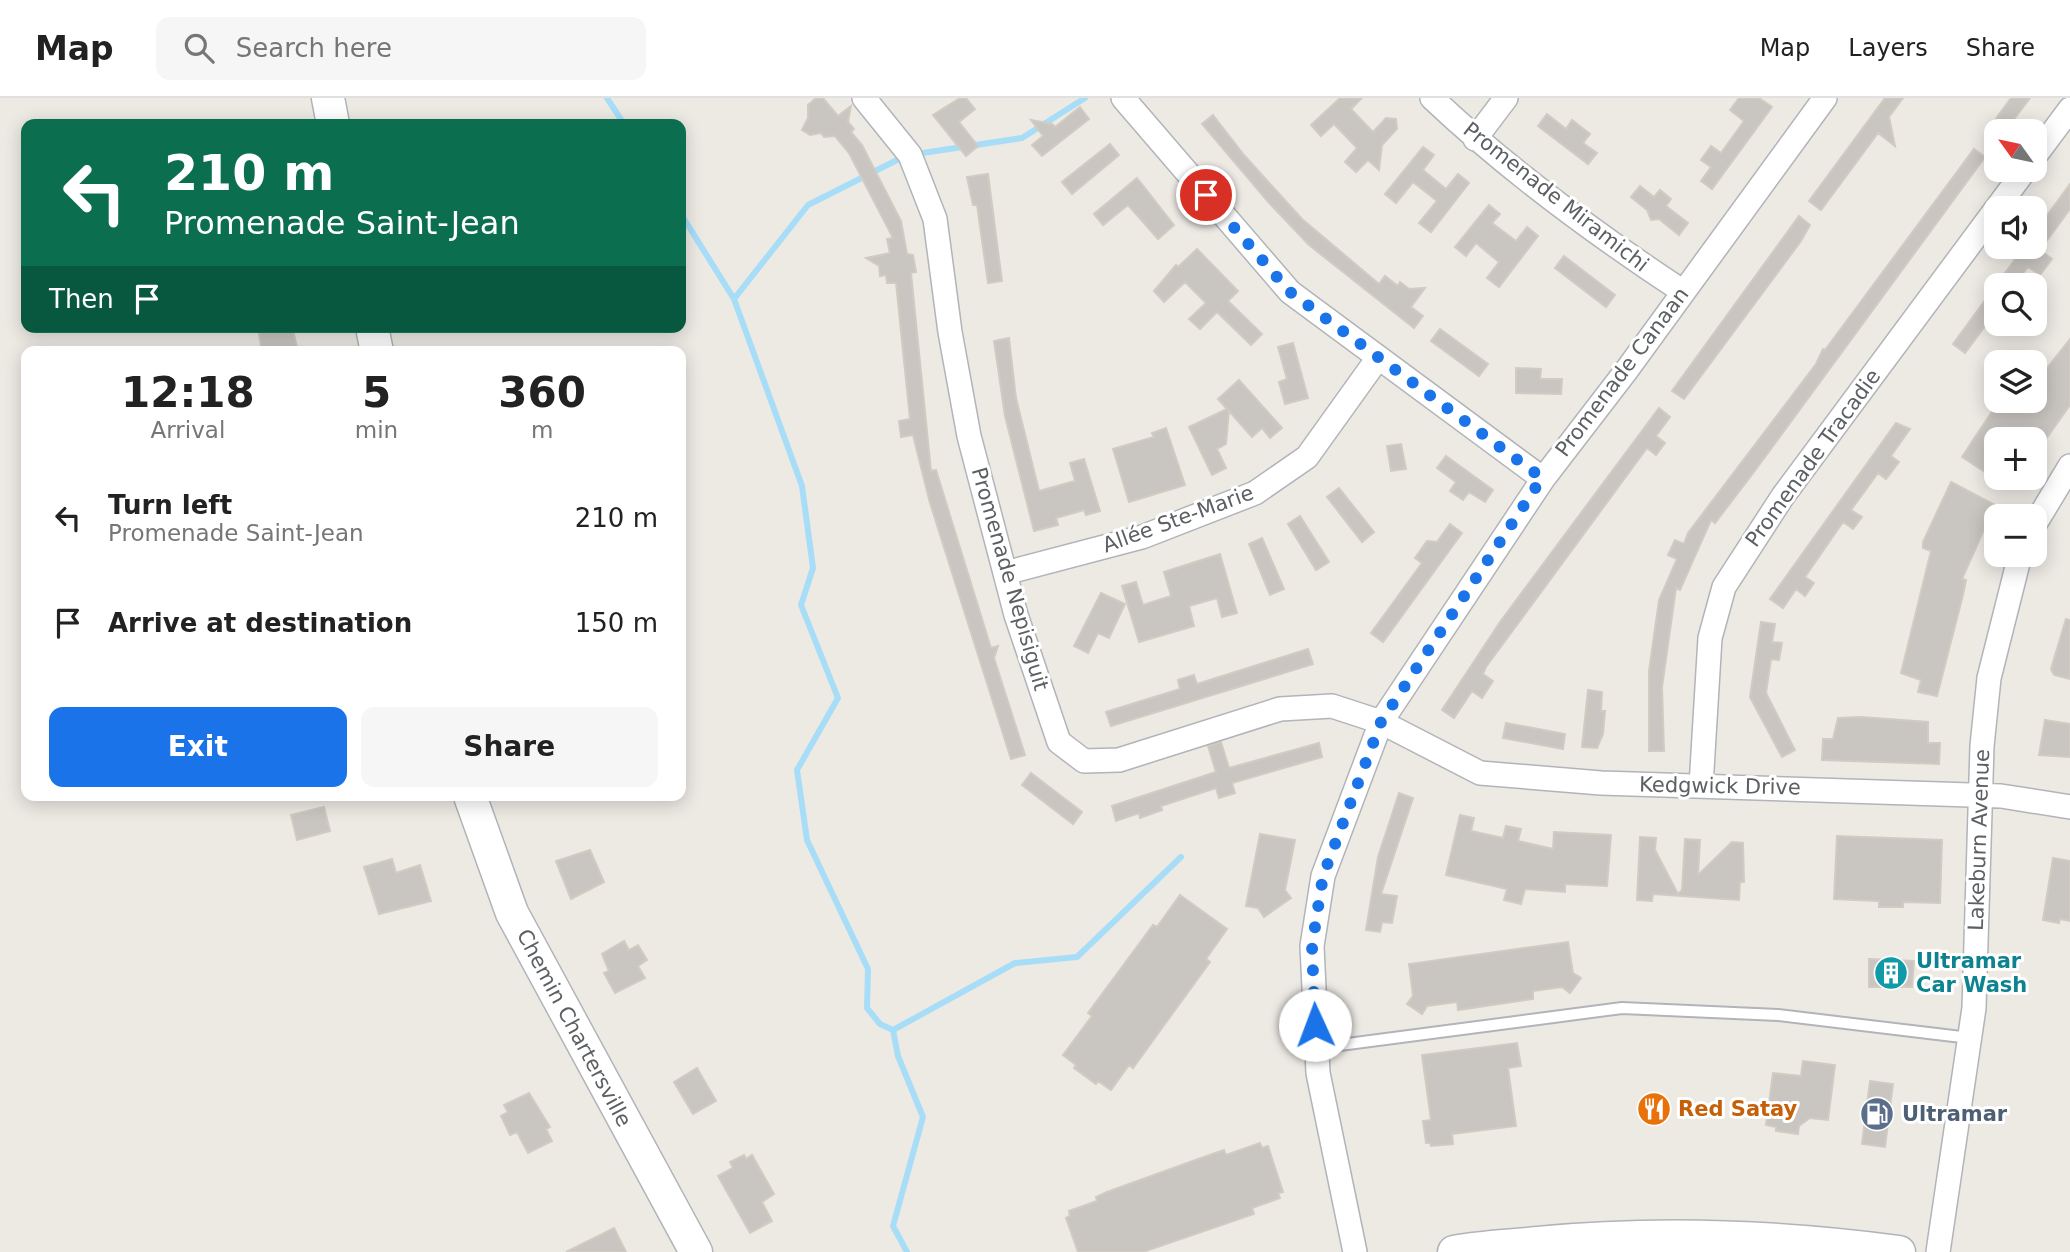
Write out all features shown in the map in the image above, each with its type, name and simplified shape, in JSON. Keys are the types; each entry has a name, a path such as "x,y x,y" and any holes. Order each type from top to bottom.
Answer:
{"street":[{"path":"328,98 332,119"},
{"name":"Promenade Nepisiguit","path":"864,98 910,155 935,219 950,332 969,436 1005,573 1059,742 1084,761 1119,760 1280,709 1332,706 1381,722"},
{"path":"1123,98 1290,292 1542,478"},
{"name":"Promenade Miramichi","path":"1432,98 1475,139 1601,237 1682,291"},
{"path":"1475,139 1506,98"},
{"name":"Promenade Canaan","path":"1355,1252 1318,1073 1312,946 1323,876 1381,722 1542,478 1626,371 1825,98"},
{"path":"2048,139 2070,109"},
{"name":"Promenade Tracadie","path":"1701,786 1710,638 1724,587 1783,496 2016,182"},
{"name":"Allée Ste-Marie","path":"1005,573 1142,537 1255,493 1307,457 1378,358"},
{"path":"2047,504 2070,466"},
{"name":"Lakeburn Avenue","path":"1938,1252 1974,1008 1980,795 1989,678 2017,567"},
{"name":"Kedgwick Drive","path":"1381,722 1480,773 1601,783 1980,795 2070,807"},
{"name":"Chemin Chartersville","path":"472,801 512,913 696,1252"},
{"path":"1454,1252 1587,1238 1704,1236 1804,1239 1899,1252"}],"lane":[{"path":"1317,1048 1622,1008 1778,1015 1970,1038"}],"building":[{"path":"816,98 823,98 838,116 851,106 848,122 854,129 851,132 862,145 901,221 907,254 913,255 916,272 911,273 931,471 936,470 991,648 998,646 994,658 1025,755 1011,759 930,503 913,435 901,437 899,421 910,419 896,283 887,283 886,275 880,276 879,266 866,258 890,253 887,239 893,238 849,153 835,136 824,137 821,133 810,135 802,130 808,118 808,105"},
{"path":"960,98 966,98 975,109 959,122 978,146 966,156 933,115"},
{"path":"1340,98 1362,98 1351,109 1373,132 1386,118 1396,119 1397,129 1382,145 1379,170 1368,160 1356,172 1345,162 1357,148 1334,124 1321,136 1311,125"},
{"path":"1739,98 1759,98 1772,107 1712,189 1701,181 1711,167 1701,160 1711,146 1721,153 1744,121 1730,110"},
{"path":"1885,98 1903,98 1889,117 1895,146 1878,133 1821,210 1809,201"},
{"path":"2011,98 2030,98 2014,119 1996,119"},
{"path":"1080,107 1089,119 1042,156 1032,145 1043,136 1031,120 1055,127"},
{"path":"1547,114 1566,129 1572,120 1590,134 1583,143 1597,153 1588,164 1538,126"},
{"path":"1213,115 1244,155 1302,219 1379,284 1385,276 1398,286 1400,282 1409,289 1425,288 1411,307 1423,316 1414,328 1309,245 1270,204 1202,124"},
{"path":"1110,144 1119,155 1072,194 1062,182"},
{"path":"1423,147 1434,155 1423,170 1446,189 1458,174 1469,183 1431,232 1419,223 1437,201 1413,182 1396,203 1385,194"},
{"path":"1974,149 1984,156 1751,476 1715,523 1711,520 1680,590 1676,588 1662,687 1664,751 1649,751 1649,671 1659,600 1677,559 1668,555 1675,540 1684,544 1688,533 1816,364 1823,349 1825,350"},
{"path":"988,174 1002,281 988,283 977,205 973,205 967,177"},
{"path":"1137,178 1174,225 1158,239 1128,205 1103,225 1094,214"},
{"path":"2070,184 2070,209 2047,240 2047,216"},
{"path":"1640,186 1654,197 1660,190 1671,199 1666,206 1688,223 1679,235 1659,219 1651,220 1647,210 1631,197"},
{"path":"1489,205 1500,214 1492,223 1516,241 1527,227 1538,236 1499,287 1487,278 1499,262 1476,243 1466,256 1455,247"},
{"path":"1799,216 1810,225 1801,241 1684,399 1672,391"},
{"path":"1197,249 1238,291 1228,301 1262,334 1251,345 1217,312 1200,329 1189,319 1206,303 1185,282 1164,302 1154,291 1176,265 1178,267"},
{"path":"2047,255 2052,259 2042,273 2028,267 2023,273 2005,273 2015,259 2047,259"},
{"path":"1564,256 1615,295 1606,307 1555,268"},
{"path":"1984,302 1984,327 1965,353 1953,344"},
{"path":"1440,329 1488,364 1479,376 1431,341"},
{"path":"259,333 294,333 297,346 261,346"},
{"path":"1009,338 1016,398 1039,491 1075,481 1070,463 1084,459 1100,511 1086,515 1084,510 1056,518 1058,525 1034,531 1005,416 994,341"},
{"path":"2070,339 2070,405 2047,438 2047,427 1984,427 1984,471 1962,457 1991,413 2047,413 2047,368"},
{"path":"1293,343 1308,398 1285,404 1279,382 1287,379 1278,347"},
{"path":"1516,368 1541,369 1540,379 1562,379 1561,394 1516,393"},
{"path":"1239,380 1282,428 1270,438 1262,428 1252,437 1229,411 1226,444 1217,449 1226,468 1212,475 1189,427 1227,409 1218,399"},
{"path":"1659,408 1670,417 1656,436 1665,443 1656,455 1647,448 1486,667 1483,674 1493,681 1482,698 1472,691 1454,718 1442,710 1500,622"},
{"path":"1896,423 1910,429 1891,456 1899,462 1886,479 1878,473 1851,510 1862,517 1853,529 1843,522 1805,577 1814,583 1805,596 1796,589 1783,608 1770,599"},
{"path":"1166,428 1185,485 1129,502 1113,449 1154,437 1152,433"},
{"path":"1401,444 1406,469 1391,471 1387,446"},
{"path":"1446,456 1493,490 1485,502 1469,492 1463,500 1450,491 1456,482 1437,468"},
{"path":"1951,482 1993,504 1984,504 1984,530 1962,579 1966,580 1963,595 1937,696 1918,692 1921,680 1901,673 1931,551 1923,548 1923,542"},
{"path":"1339,488 1374,532 1362,542 1327,497"},
{"path":"1300,516 1329,562 1316,570 1288,524"},
{"path":"1450,524 1462,533 1383,642 1371,633 1422,563 1415,558 1427,541 1437,542"},
{"path":"1262,538 1284,589 1270,595 1249,544"},
{"path":"1220,554 1237,613 1222,617 1217,598 1189,606 1194,626 1139,642 1122,586 1136,582 1143,605 1171,596 1164,572"},
{"path":"1101,593 1125,604 1109,638 1098,633 1088,653 1074,646"},
{"path":"2066,619 2070,620 2070,679 2054,675 2051,669"},
{"path":"1761,622 1775,624 1772,642 1782,643 1779,660 1771,659 1766,693 1795,750 1782,757 1750,697"},
{"path":"1308,649 1313,664 1111,726 1106,712 1180,689 1178,680 1194,675 1197,684"},
{"path":"1588,690 1602,692 1601,711 1605,711 1603,734 1597,748 1582,747"},
{"path":"1838,718 1928,722 1928,743 1940,743 1939,764 1822,760 1823,739 1833,739"},
{"path":"2045,720 2070,724 2070,757 2039,755"},
{"path":"1506,723 1565,734 1563,749 1503,738"},
{"path":"1221,742 1229,768 1319,743 1322,757 1232,783 1235,793 1219,798 1216,788 1161,806 1162,810 1140,818 1139,813 1116,821 1112,806 1216,772 1208,746"},
{"path":"1031,773 1082,812 1073,824 1022,785"},
{"path":"1399,793 1413,798 1381,894 1397,896 1392,923 1382,922 1380,932 1366,930 1378,857"},
{"path":"324,807 330,831 297,840 291,815"},
{"path":"1460,815 1474,818 1471,831 1503,838 1506,826 1521,829 1518,841 1553,849 1554,832 1611,835 1607,886 1565,884 1565,892 1525,889 1521,904 1504,900 1507,889 1446,875"},
{"path":"1260,834 1295,840 1285,890 1291,898 1264,917 1258,908 1246,906"},
{"path":"1837,836 1942,840 1940,903 1903,902 1903,907 1879,907 1879,901 1834,899"},
{"path":"1640,837 1656,838 1655,850 1678,894 1682,890 1685,839 1700,840 1698,875 1732,842 1743,843 1744,882 1740,882 1739,900 1653,894 1652,901 1637,900"},
{"path":"590,850 604,882 571,899 556,861"},
{"path":"2053,858 2070,861 2070,921 2060,919 2059,923 2043,920"},
{"path":"392,859 396,873 420,865 431,901 379,914 364,867"},
{"path":"1180,895 1227,929 1206,959 1210,962 1133,1068 1129,1065 1111,1090 1098,1081 1096,1084 1074,1068 1076,1065 1063,1055 1092,1016 1088,1013 1153,925 1157,927"},
{"path":"624,941 629,950 638,945 647,960 638,966 645,978 615,993 604,973 609,971 602,954"},
{"path":"1568,942 1573,973 1581,978 1570,993 1562,987 1533,991 1533,999 1458,1010 1457,1002 1427,1006 1422,1014 1407,1004 1413,996 1409,964"},
{"name":"Ultramar Car Wash","path":"1869,959 1914,961 1912,987 1869,987"},
{"path":"1517,1043 1521,1066 1508,1068 1516,1126 1452,1134 1453,1144 1431,1146 1426,1143 1423,1121 1431,1120 1422,1055"},
{"path":"1803,1061 1835,1065 1828,1120 1810,1118 1799,1126 1798,1134 1776,1131 1776,1127 1766,1125 1773,1073 1801,1076"},
{"path":"697,1068 716,1101 693,1114 674,1082"},
{"name":"Ultramar","path":"1870,1081 1893,1084 1885,1147 1862,1144"},
{"path":"529,1093 550,1127 546,1129 552,1141 528,1153 517,1132 510,1135 501,1116 508,1112 504,1105"},
{"path":"1260,1143 1262,1148 1268,1146 1283,1192 1278,1193 1280,1198 1252,1208 1254,1214 1143,1252 1078,1252 1066,1218 1070,1216 1069,1211 1097,1201 1096,1197 1107,1192 1201,1158 1224,1150 1226,1155"},
{"path":"744,1155 746,1159 752,1155 774,1194 762,1202 772,1221 750,1233 718,1176 733,1168 730,1162"},
{"path":"614,1228 626,1252 566,1252"}],"waterway":[{"path":"607,98 621,119"},
{"path":"916,154 1022,138 1085,98"},
{"path":"734,299 808,205 905,156"},
{"path":"686,222 734,299 802,486 813,568 801,605 838,698 797,770 807,840 868,969 867,1008 880,1024 893,1030"},
{"path":"893,1030 1015,963 1077,957 1181,857"},
{"path":"893,1030 898,1056 923,1117 893,1226 907,1252"}],"place":[{"name":"Ultramar Car Wash","path":"1891,973"},
{"name":"Red Satay","path":"1654,1109"},
{"name":"Ultramar","path":"1877,1114"}],"route":[{"path":"1206,195 1290,292 1518,463 1542,478 1381,722 1323,876 1312,946 1315,1025"}]}
